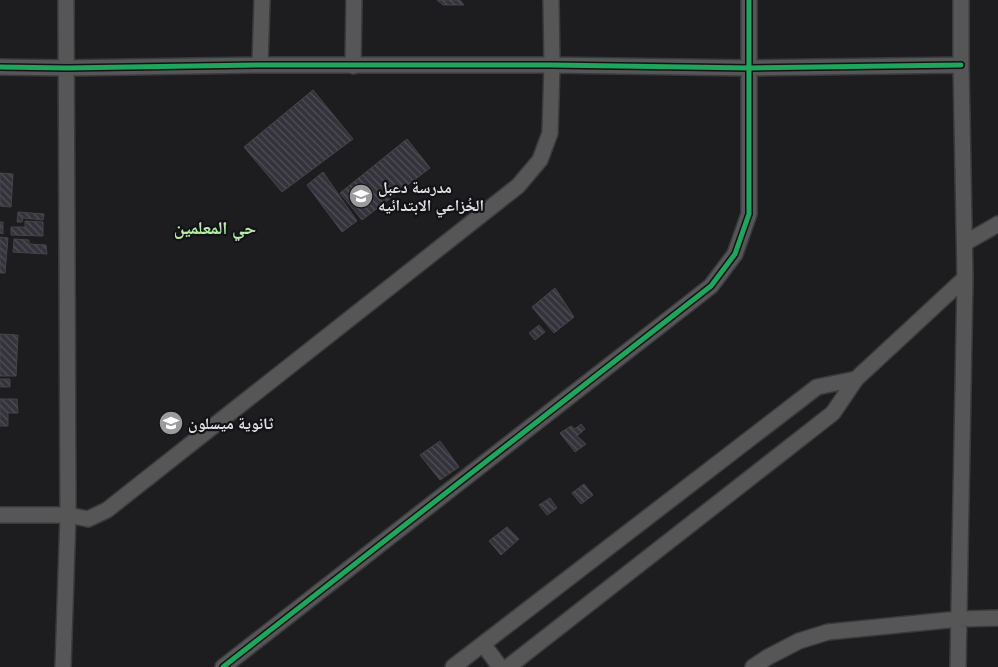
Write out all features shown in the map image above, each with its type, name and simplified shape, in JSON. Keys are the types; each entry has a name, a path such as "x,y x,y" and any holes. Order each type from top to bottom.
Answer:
{"street":[{"path":"64,667 68,515 66,0"},
{"path":"260,64 262,0"},
{"path":"353,66 354,0"},
{"path":"0,515 68,515 88,519 107,510 518,186 540,160 550,133 552,0"},
{"path":"223,667 711,286 735,254 749,214 749,0"},
{"path":"958,667 965,278 960,64 961,0"},
{"path":"0,67 67,68 260,64 750,68 960,64"},
{"path":"965,243 998,224"},
{"path":"508,667 833,413 856,379 965,278"},
{"path":"453,667 817,387 856,379"},
{"path":"752,667 799,642 828,632 959,619 998,618"},
{"path":"482,644 500,667"}],"building":[{"path":"437,0 460,0 464,5 443,5"},
{"path":"313,90 353,139 282,192 244,147"},
{"path":"407,139 430,168 362,220 340,193"},
{"path":"323,172 357,221 342,232 307,185"},
{"path":"0,173 13,174 11,207 0,206"},
{"path":"18,212 44,214 43,220 23,218 22,222 17,222"},
{"path":"25,221 43,222 43,236 11,235 11,227 25,227"},
{"path":"0,222 3,222 3,234 0,233"},
{"path":"0,237 8,238 5,273 0,273"},
{"path":"14,239 29,240 29,244 46,245 47,254 13,252"},
{"path":"555,288 574,317 554,333 532,307"},
{"path":"539,325 545,332 535,340 529,333"},
{"path":"0,334 18,335 16,376 0,376"},
{"path":"0,379 10,379 10,387 0,387"},
{"path":"0,399 17,399 18,413 8,413 8,426 0,426"},
{"path":"581,424 585,429 577,436 586,444 575,452 560,433 571,426 575,429"},
{"path":"440,441 459,467 440,480 420,455"},
{"path":"584,484 593,495 581,504 572,493"},
{"path":"550,498 557,508 547,515 539,505"},
{"path":"507,527 519,539 501,555 489,541"}],"cycle path":[{"path":"223,667 711,286 735,254 749,214 749,0"},
{"path":"0,67 552,65 750,68 961,65"}],"place":[{"name":"مدرسة دعبل الخُزاعي الابتدائيه","path":"361,196"},
{"name":"ثانوية ميسلون","path":"171,423"}],"district":[{"name":"حي المعلمین","path":"215,227"}]}
